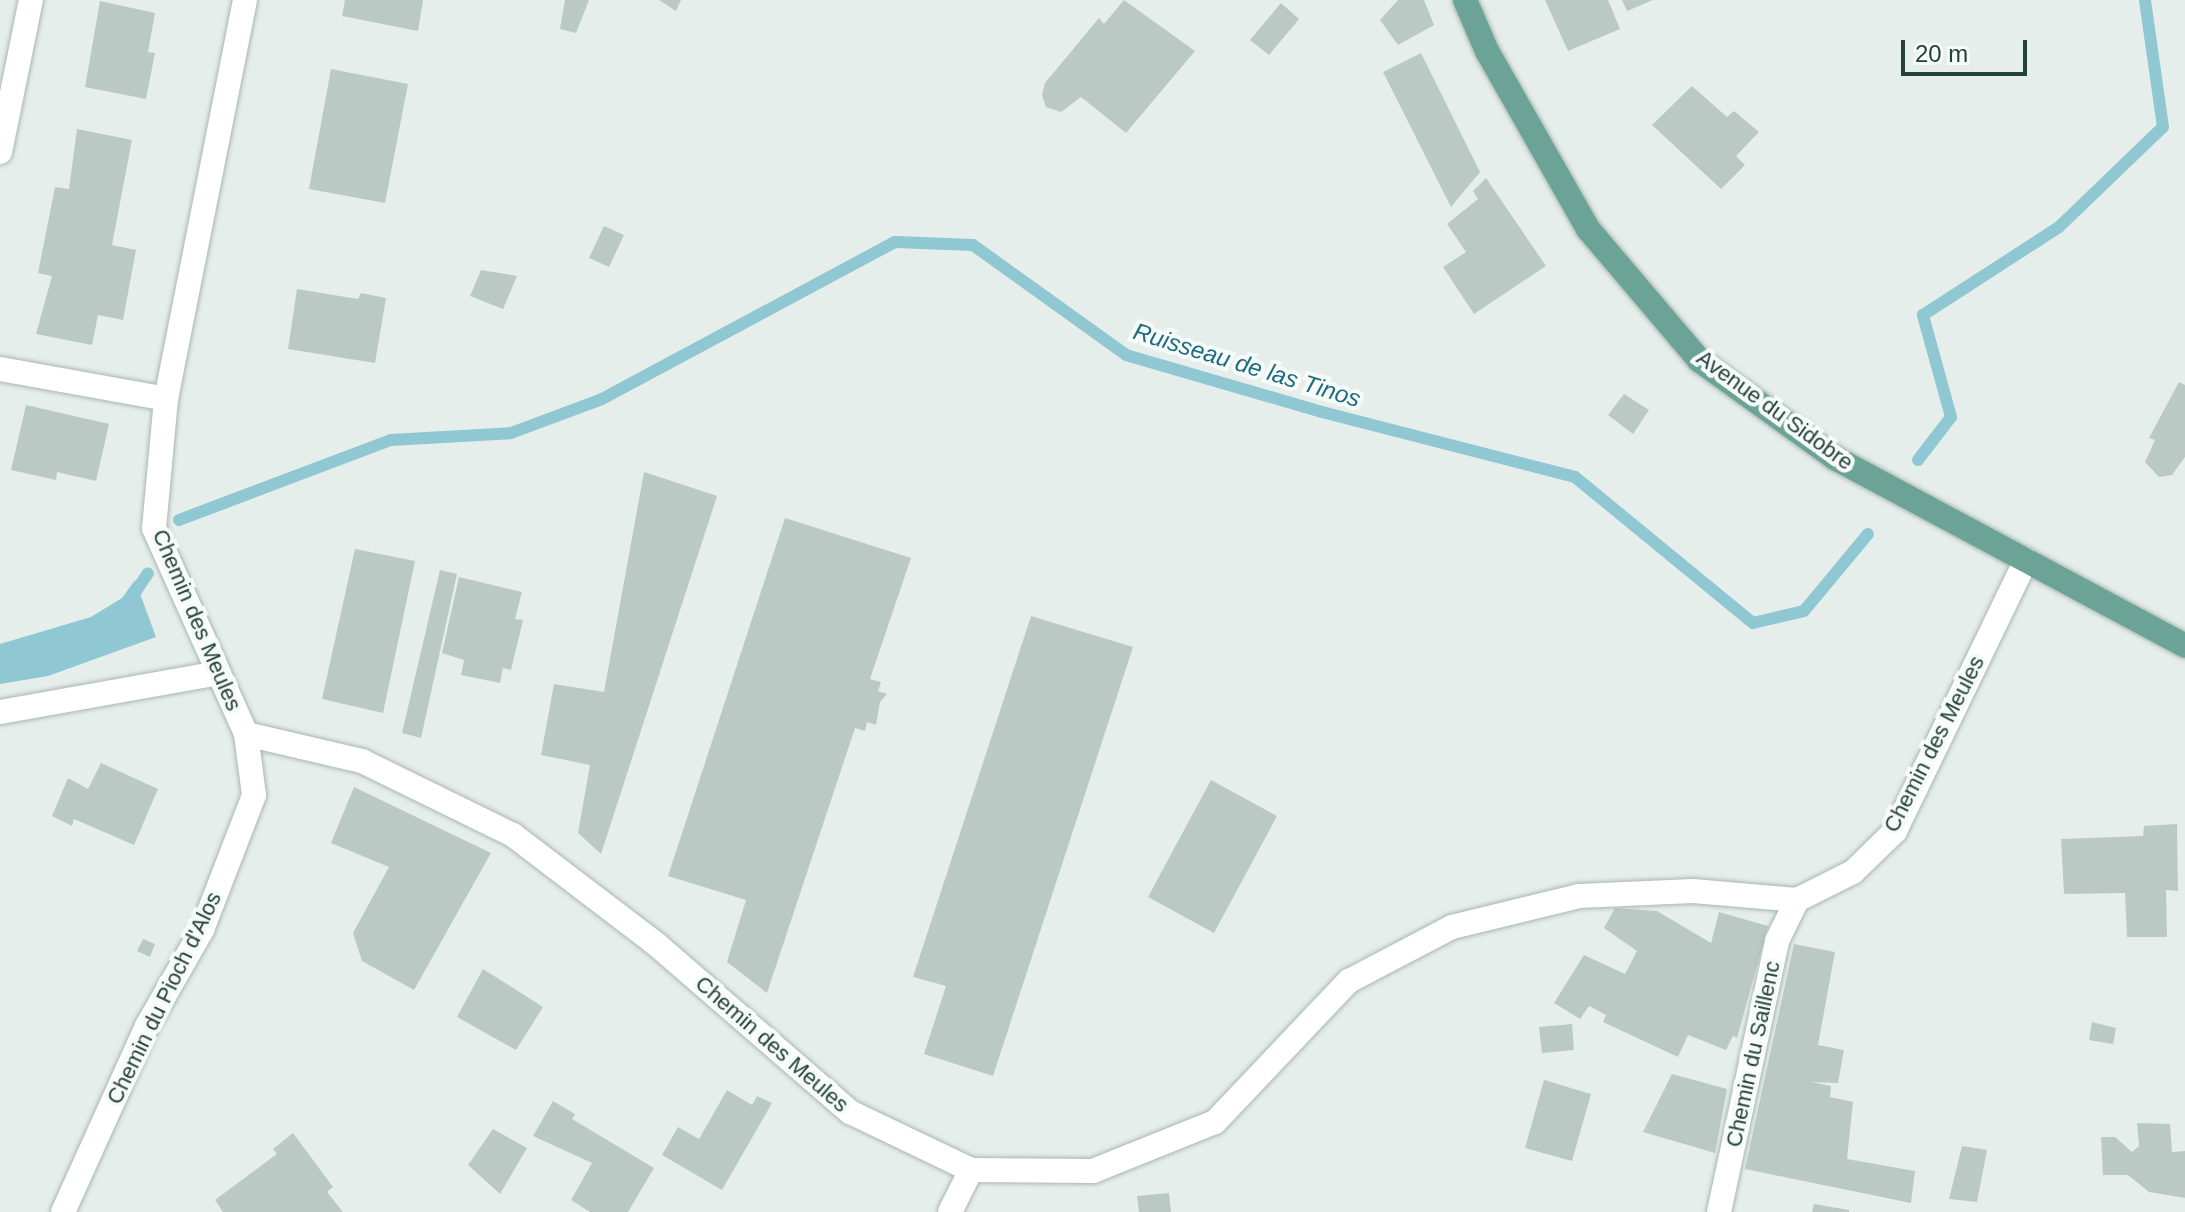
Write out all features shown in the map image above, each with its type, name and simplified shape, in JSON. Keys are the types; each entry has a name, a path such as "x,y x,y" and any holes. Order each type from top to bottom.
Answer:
{"main road":[{"name":"Avenue du Sidobre","path":"1465,0 1487,51 1588,229 1699,360 1835,458 2185,646"}],"street":[{"path":"0,152 31,0"},
{"name":"Chemin des Meules","path":"245,0 166,399 154,528 246,734 362,761 513,835 656,944 850,1112 971,1170 1093,1171 1215,1122 1349,981 1452,927 1579,896 1693,891 1797,900 1853,872 1895,831 2026,560"},
{"path":"0,369 166,399"},
{"path":"0,712 218,673"},
{"name":"Chemin du Pioch d'Alos","path":"63,1212 147,1026 202,930 254,795 246,734"},
{"name":"Chemin du Saillenc","path":"1719,1212 1777,941 1797,900"},
{"path":"950,1212 971,1170"}],"water":[{"path":"135,580 156,637 48,676 0,684 0,644 91,617 122,598"}],"building":[{"path":"345,0 423,0 418,31 342,16"},
{"path":"565,0 589,0 576,33 560,29"},
{"path":"659,0 681,0 676,11"},
{"path":"1124,0 1195,51 1126,133 1081,97 1061,112 1046,107 1042,95 1045,83 1099,18 1104,24"},
{"path":"1398,0 1424,0 1434,25 1398,45 1380,20"},
{"path":"1545,0 1608,0 1620,29 1568,51"},
{"path":"1622,0 1653,0 1627,11"},
{"path":"100,1 155,13 148,52 155,53 146,99 85,87"},
{"path":"1281,3 1299,19 1269,55 1250,40"},
{"path":"1421,53 1480,172 1451,207 1383,72"},
{"path":"331,69 408,84 385,203 309,189"},
{"path":"1692,86 1727,117 1734,111 1759,132 1736,156 1745,165 1721,189 1652,125"},
{"path":"77,129 132,140 112,245 136,250 123,320 98,315 92,345 36,334 52,276 38,273 55,187 69,189"},
{"path":"1486,178 1546,266 1474,314 1443,267 1466,252 1447,224 1478,199 1473,191"},
{"path":"604,226 624,235 609,267 589,258"},
{"path":"481,270 517,276 503,309 470,296"},
{"path":"297,289 358,299 361,293 386,298 375,363 288,349"},
{"path":"2179,382 2185,385 2185,457 2172,475 2159,477 2145,462 2155,440 2149,438"},
{"path":"1624,394 1649,410 1633,434 1608,415"},
{"path":"26,405 109,424 96,481 57,472 56,480 11,470"},
{"path":"644,472 717,496 601,854 578,833 590,765 541,755 554,684 604,692"},
{"path":"785,518 911,558 870,679 881,682 878,691 887,694 880,702 876,725 867,722 865,731 855,728 767,993 727,962 746,900 668,876"},
{"path":"355,549 415,561 383,713 322,699"},
{"path":"440,570 457,574 421,738 402,733"},
{"path":"459,577 522,592 515,619 523,620 511,670 503,668 500,683 461,675 464,660 442,653"},
{"path":"1031,616 1133,647 993,1076 924,1054 946,986 913,977"},
{"path":"101,763 158,789 134,845 74,819 72,826 52,816 68,778 88,789"},
{"path":"1211,780 1277,816 1214,933 1148,897"},
{"path":"354,787 491,853 414,990 362,961 353,933 389,867 331,843"},
{"path":"2177,824 2178,891 2166,890 2167,937 2127,937 2125,893 2064,894 2061,839 2143,836 2144,826"},
{"path":"1615,908 1657,911 1711,943 1719,912 1768,926 1737,1038 1733,1036 1726,1050 1688,1035 1678,1057 1603,1022 1606,1015 1589,1006 1580,1019 1554,1003 1584,955 1625,974 1637,951 1604,928"},
{"path":"143,939 155,944 150,957 137,951"},
{"path":"1794,944 1835,952 1818,1045 1844,1050 1838,1083 1811,1082 1831,1086 1830,1097 1853,1102 1847,1159 1915,1171 1911,1203 1745,1169"},
{"path":"483,969 543,1007 516,1050 457,1017"},
{"path":"2092,1022 2116,1028 2113,1044 2089,1040"},
{"path":"1572,1024 1574,1050 1542,1053 1539,1027"},
{"path":"1672,1074 1727,1089 1715,1153 1643,1132"},
{"path":"1544,1080 1591,1094 1572,1161 1525,1148"},
{"path":"727,1090 752,1105 757,1096 772,1103 722,1190 662,1155 678,1127 699,1139"},
{"path":"553,1101 575,1114 572,1119 654,1168 628,1212 590,1212 571,1200 592,1163 533,1136"},
{"path":"2137,1123 2170,1124 2172,1152 2185,1151 2185,1198 2149,1192 2128,1175 2103,1175 2101,1137 2115,1137 2132,1152 2139,1146"},
{"path":"493,1129 527,1148 500,1194 468,1165"},
{"path":"293,1133 333,1187 327,1192 343,1212 223,1212 215,1200 277,1154 273,1149"},
{"path":"1962,1146 1987,1150 1977,1202 1949,1199"},
{"path":"1169,1193 1171,1212 1139,1212 1137,1196"},
{"path":"1814,1204 1849,1210 1849,1212 1812,1212"}],"waterway":[{"name":"Ruisseau de las Tinos","path":"1918,460 1951,417 1923,315 2059,227 2163,127 2145,0"},
{"name":"Ruisseau de las Tinos","path":"179,520 391,440 511,433 602,399 895,242 973,245 1126,355 1322,412 1575,477 1753,623 1804,611 1868,534"},
{"name":"Ruisseau de las Tinos","path":"130,600 148,573"}]}
